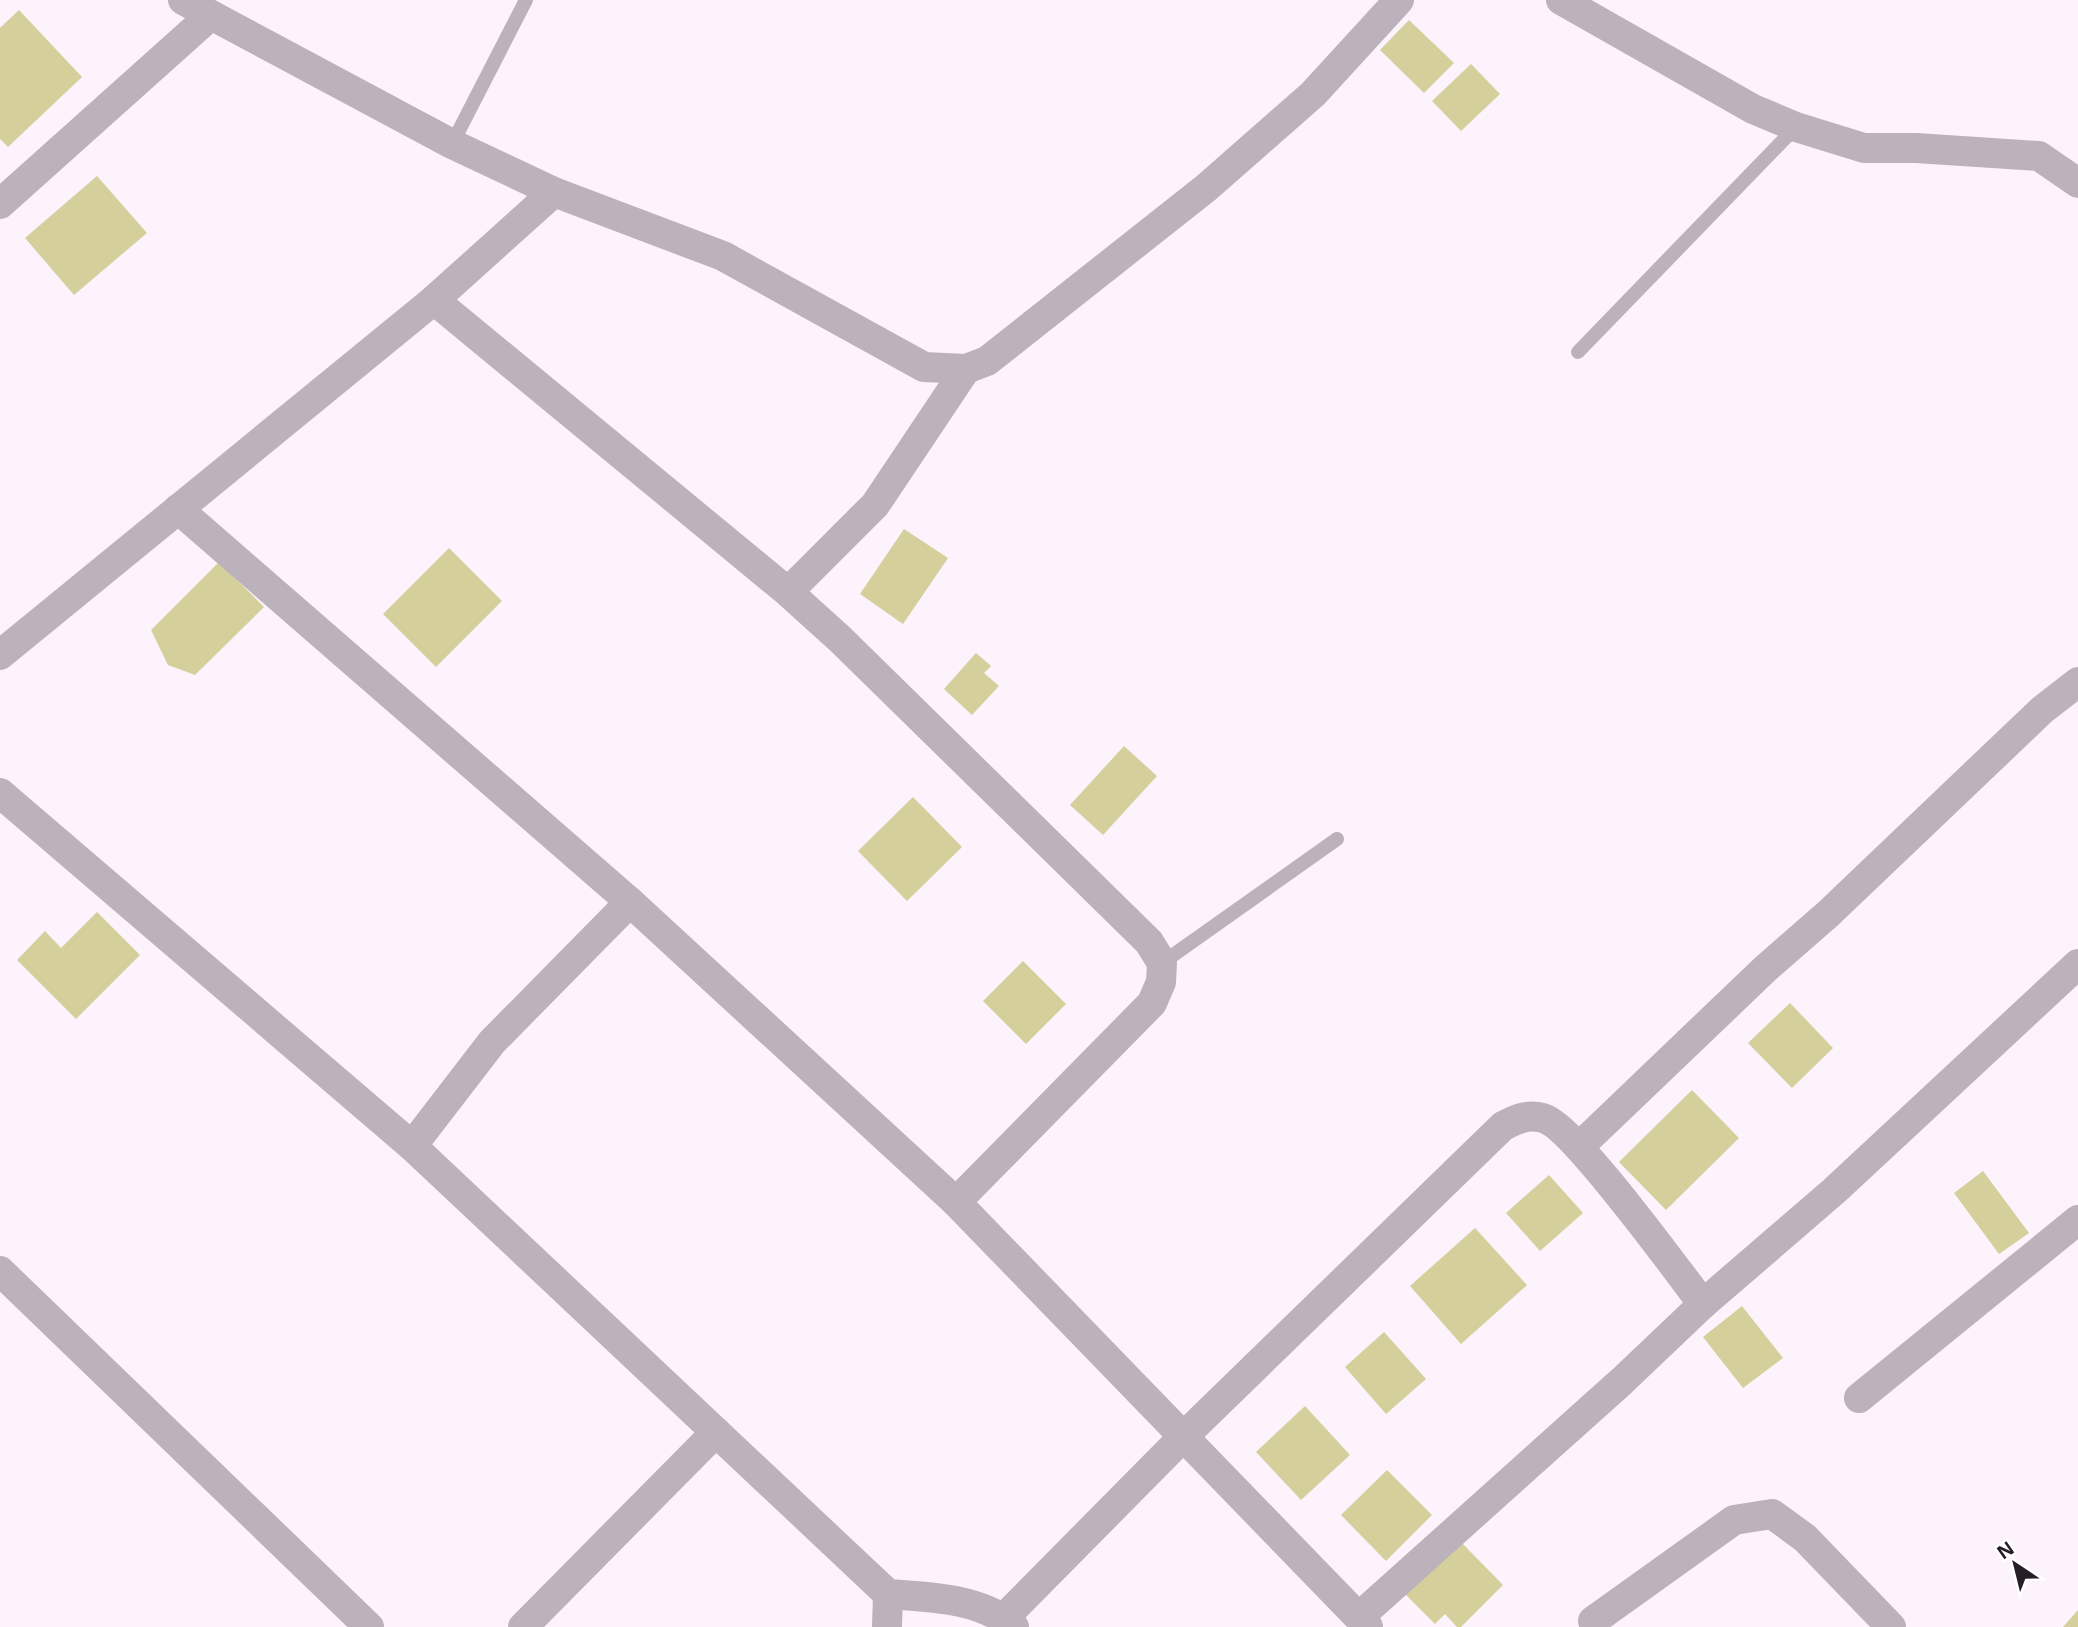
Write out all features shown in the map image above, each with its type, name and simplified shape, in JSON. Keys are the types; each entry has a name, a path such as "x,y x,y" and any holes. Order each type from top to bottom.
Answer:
{"street":[{"path":"183,0 452,144 554,192 723,256 925,367 966,369 987,361 1206,187 1313,94 1399,0"},
{"path":"1561,0 1753,109 1796,127 1864,148 1916,148 2039,156 2078,162"},
{"path":"0,204 211,15"},
{"path":"2039,156 2078,183"},
{"path":"0,655 434,300 554,192"},
{"path":"434,300 788,592 840,639 1112,904 1149,942 1162,962 1161,982 1152,1003 956,1202"},
{"path":"788,592 875,505 966,369"},
{"path":"178,509 630,902 956,1202 1363,1622 1703,1304 2074,977"},
{"path":"1579,1147 2042,710 2078,682"},
{"path":"0,793 412,1146 888,1594 929,1597 983,1608 1009,1623 1183,1437 1503,1126 1524,1116 1546,1119 1579,1147 1703,1304"},
{"path":"412,1146 492,1042 630,902"},
{"path":"1858,1398 2078,1220"},
{"path":"0,1271 369,1627"},
{"path":"523,1627 716,1432"},
{"path":"1593,1621 1734,1520 1772,1514 1805,1538 1891,1627"},
{"path":"887,1627 888,1594"}],"lane":[{"path":"452,144 526,0"},
{"path":"1578,352 1796,127"},
{"path":"1162,962 1337,839"}],"building":[{"path":"19,10 82,77 8,147 0,139 0,28"},
{"path":"1409,20 1454,63 1424,93 1380,50"},
{"path":"1471,64 1500,94 1461,131 1432,101"},
{"path":"97,176 147,233 74,295 25,238"},
{"path":"904,529 948,558 903,624 860,594"},
{"path":"449,548 502,601 436,667 383,614"},
{"path":"219,562 264,607 195,675 168,665 151,630"},
{"path":"976,653 991,666 984,673 999,686 972,715 944,689"},
{"path":"1124,746 1157,776 1103,835 1070,805"},
{"path":"913,797 962,847 907,901 858,851"},
{"path":"97,912 140,955 76,1019 17,960 45,931 61,948"},
{"path":"1023,961 1066,1004 1026,1044 983,1001"},
{"path":"1790,1003 1833,1048 1792,1088 1748,1043"},
{"path":"1692,1090 1739,1138 1666,1210 1619,1162"},
{"path":"1983,1171 2029,1233 1999,1254 1954,1193"},
{"path":"1549,1175 1583,1213 1540,1251 1506,1213"},
{"path":"1475,1228 1527,1285 1461,1344 1410,1286"},
{"path":"1742,1306 1783,1358 1743,1388 1703,1337"},
{"path":"1384,1332 1426,1379 1386,1414 1345,1367"},
{"path":"1305,1406 1350,1455 1301,1500 1256,1452"},
{"path":"1387,1470 1432,1515 1386,1561 1341,1515"},
{"path":"1458,1539 1503,1585 1461,1627 1457,1627 1445,1614 1435,1624 1403,1592"},
{"path":"2078,1610 2078,1627 2063,1627"}]}
